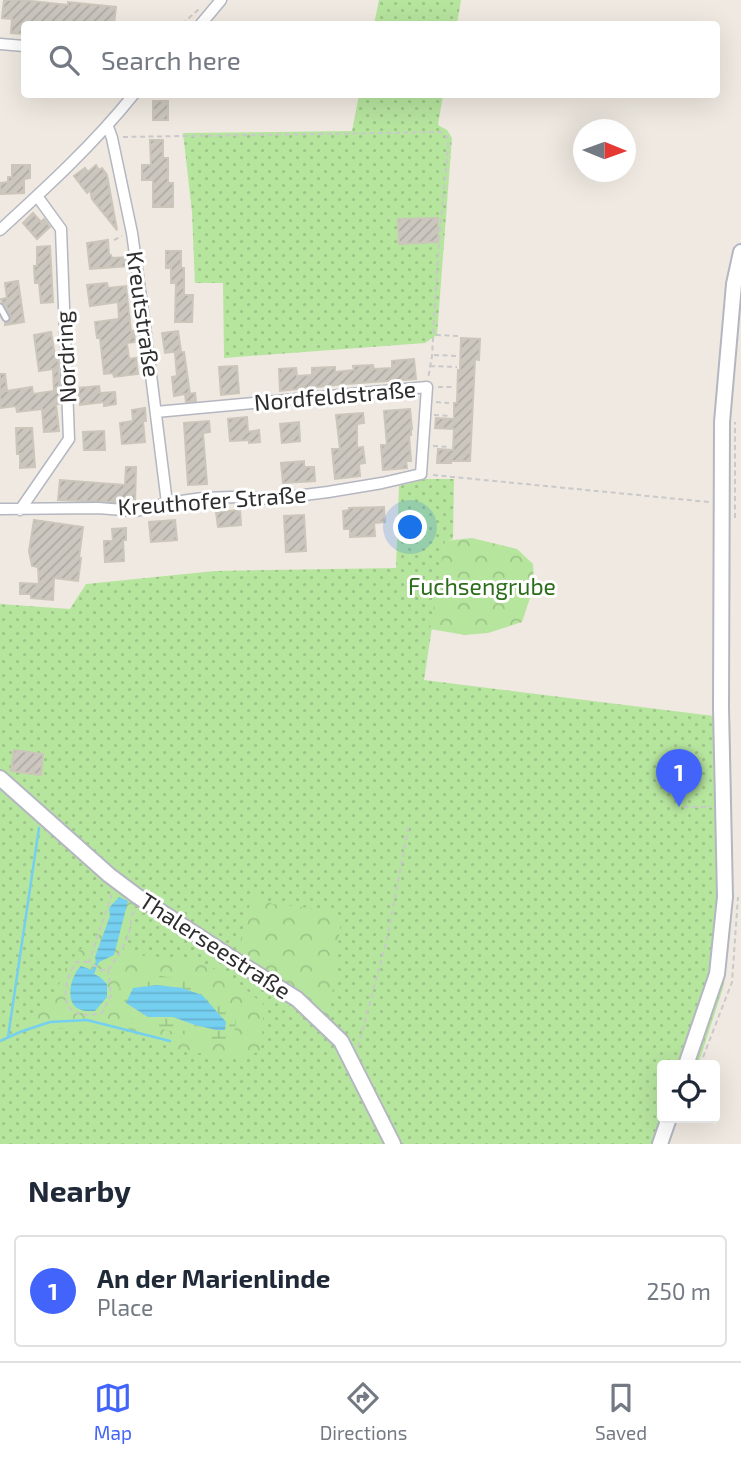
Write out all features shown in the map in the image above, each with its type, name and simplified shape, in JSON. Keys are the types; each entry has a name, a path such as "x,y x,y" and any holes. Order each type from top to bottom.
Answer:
{"street":[{"path":"204,21 221,0"},
{"path":"0,44 21,46"},
{"path":"0,230 107,127 131,98"},
{"name":"Kreutstraße","path":"107,127 112,138 130,223 167,503"},
{"name":"Nordring","path":"20,510 69,439 61,229 37,196"},
{"path":"689,1060 718,974 725,897 721,708 722,422 734,284 741,252"},
{"name":"Nordfeldstraße","path":"156,412 427,387 421,474"},
{"name":"Kreuthofer Straße","path":"0,509 98,508 136,511 167,503 232,497 272,499 382,483 421,474"},
{"name":"Thalerseestraße","path":"0,778 131,892 297,999 341,1041 393,1144"},
{"path":"660,1144 667,1123"}],"lane":[{"path":"0,307 6,318"}],"path":[{"path":"185,21 200,8"},
{"path":"112,138 441,132 448,138 448,147 434,334 427,387 455,387"},
{"path":"434,334 459,336"},
{"path":"432,355 457,356"},
{"path":"430,366 457,367"},
{"path":"426,402 449,403"},
{"path":"425,415 451,415"},
{"path":"423,446 450,447"},
{"path":"421,474 723,503"},
{"path":"684,807 723,807"},
{"path":"358,1049 387,939 409,824"},
{"path":"91,963 112,894 131,892 132,914 128,937 108,970 111,995 102,1013 83,1016 74,1013 65,997 76,962 91,963 108,970"}],"green space":[{"path":"379,0 461,0 458,21 375,21"},
{"path":"358,98 442,98 438,125 447,130 452,138 437,335 425,343 224,358 223,283 195,283 192,212 183,133 352,131"},
{"path":"426,479 454,479 453,539 445,542 424,680 730,718 733,891 724,985 700,1060 657,1060 657,1123 675,1123 666,1144 0,1144 0,604 70,609 86,584 215,571 396,568 399,486"},
{"name":"Fuchsengrube","path":"472,538 517,549 533,564 534,586 522,622 488,633 465,635 430,629 445,541"},
{"path":"112,888 138,902 122,953 192,960 229,975 264,1005 261,1051 242,1057 223,1057 182,1050 115,1028 26,1029 56,993 64,970 79,950 92,943","holes":["110,916 114,955 99,962 94,974 72,1002 72,980 87,968 91,971"]},
{"path":"252,896 273,904 329,910 341,919 329,1022 237,954"},
{"path":"156,975 206,984 232,1008 236,1022 233,1040 216,1041 140,1024 119,1011 116,993 126,979","holes":["157,985 182,988 202,995 225,1030 195,1025 126,1003 133,988"]}],"water":[{"path":"119,897 128,901 114,955 99,962 94,974 107,984 107,997 95,1011 82,1010 73,1004 71,999 72,981 81,966 92,970 110,916 109,908"},
{"path":"157,985 182,988 202,995 226,1022 225,1030 195,1025 173,1017 148,1017 126,1003 133,988"}],"building":[{"path":"4,0 116,7 114,21 21,21 21,34 11,33 12,19 2,18"},
{"path":"153,101 168,101 168,120 153,120"},
{"path":"150,140 163,140 163,158 168,158 168,183 173,183 173,207 153,207 153,180 142,180 142,165 151,165"},
{"path":"12,165 30,165 30,178 24,179 24,193 0,194 0,183 8,182 8,177 12,177"},
{"path":"96,165 107,175 117,230 92,199 90,190 87,193 74,176 85,168 88,172"},
{"path":"33,213 41,222 44,219 50,227 37,239 23,223"},
{"path":"438,218 438,242 399,244 398,219"},
{"path":"108,240 109,255 112,258 128,257 129,266 90,269 87,243"},
{"path":"50,246 53,302 41,303 39,283 35,283 37,247"},
{"path":"166,251 181,251 184,295 193,295 192,322 175,322 176,283 171,283 171,268 166,268"},
{"path":"18,281 24,322 5,325 11,317 1,299 7,298 5,283"},
{"path":"107,283 108,288 126,286 131,331 134,331 135,342 127,343 129,359 136,358 138,374 114,377 113,373 104,374 100,338 97,338 95,322 119,319 118,302 90,306 87,285"},
{"path":"178,331 181,351 165,353 162,333"},
{"path":"51,332 55,356 58,356 60,404 56,404 59,431 44,432 42,409 17,412 16,406 0,408 0,374 5,374 7,391 32,387 33,394 54,391 53,369 39,371 34,335"},
{"path":"461,338 480,339 479,360 475,359 470,461 437,463 438,449 453,450 454,429 435,428 436,418 454,419"},
{"path":"184,352 190,394 195,393 196,401 186,402 185,394 174,396 172,377 177,376 175,353"},
{"path":"414,359 416,379 280,391 279,369 296,368 297,376 312,375 312,368 335,367 335,372 354,370 353,366 392,368 392,361"},
{"path":"237,366 239,393 221,395 219,367"},
{"path":"99,386 100,393 115,392 116,404 104,406 104,402 80,405 78,388"},
{"path":"145,408 145,442 122,444 120,423 133,421 132,410"},
{"path":"410,409 411,461 406,461 407,468 383,470 381,445 387,445 384,411"},
{"path":"363,413 364,423 357,424 357,448 363,447 365,463 359,464 360,476 335,479 332,449 340,449 336,415"},
{"path":"247,417 248,432 259,430 260,442 230,441 228,419"},
{"path":"209,421 210,432 203,433 207,484 188,485 184,423"},
{"path":"299,422 300,441 282,443 280,424"},
{"path":"16,428 32,428 35,467 20,468"},
{"path":"104,431 105,450 84,450 83,432"},
{"path":"304,461 304,467 314,467 315,481 283,483 281,463"},
{"path":"126,467 136,467 135,503 58,500 60,480 125,485"},
{"path":"384,507 385,522 374,523 375,536 350,537 350,529 344,529 343,511 349,508"},
{"path":"240,510 241,525 218,527 216,512"},
{"path":"304,515 306,551 286,552 284,516"},
{"path":"34,520 83,527 78,581 54,578 53,600 20,594 20,583 39,584 38,567 32,566 29,551"},
{"path":"175,520 177,540 151,542 149,522"},
{"path":"126,528 126,540 123,540 124,561 105,562 104,541 113,541 112,529"},
{"path":"14,750 43,754 41,775 11,771"}],"waterway":[{"path":"8,1037 39,828"},
{"path":"0,1041 50,1022 87,1020 170,1041"}],"place":[{"name":"An der Marienlinde","path":"679,807"}]}
